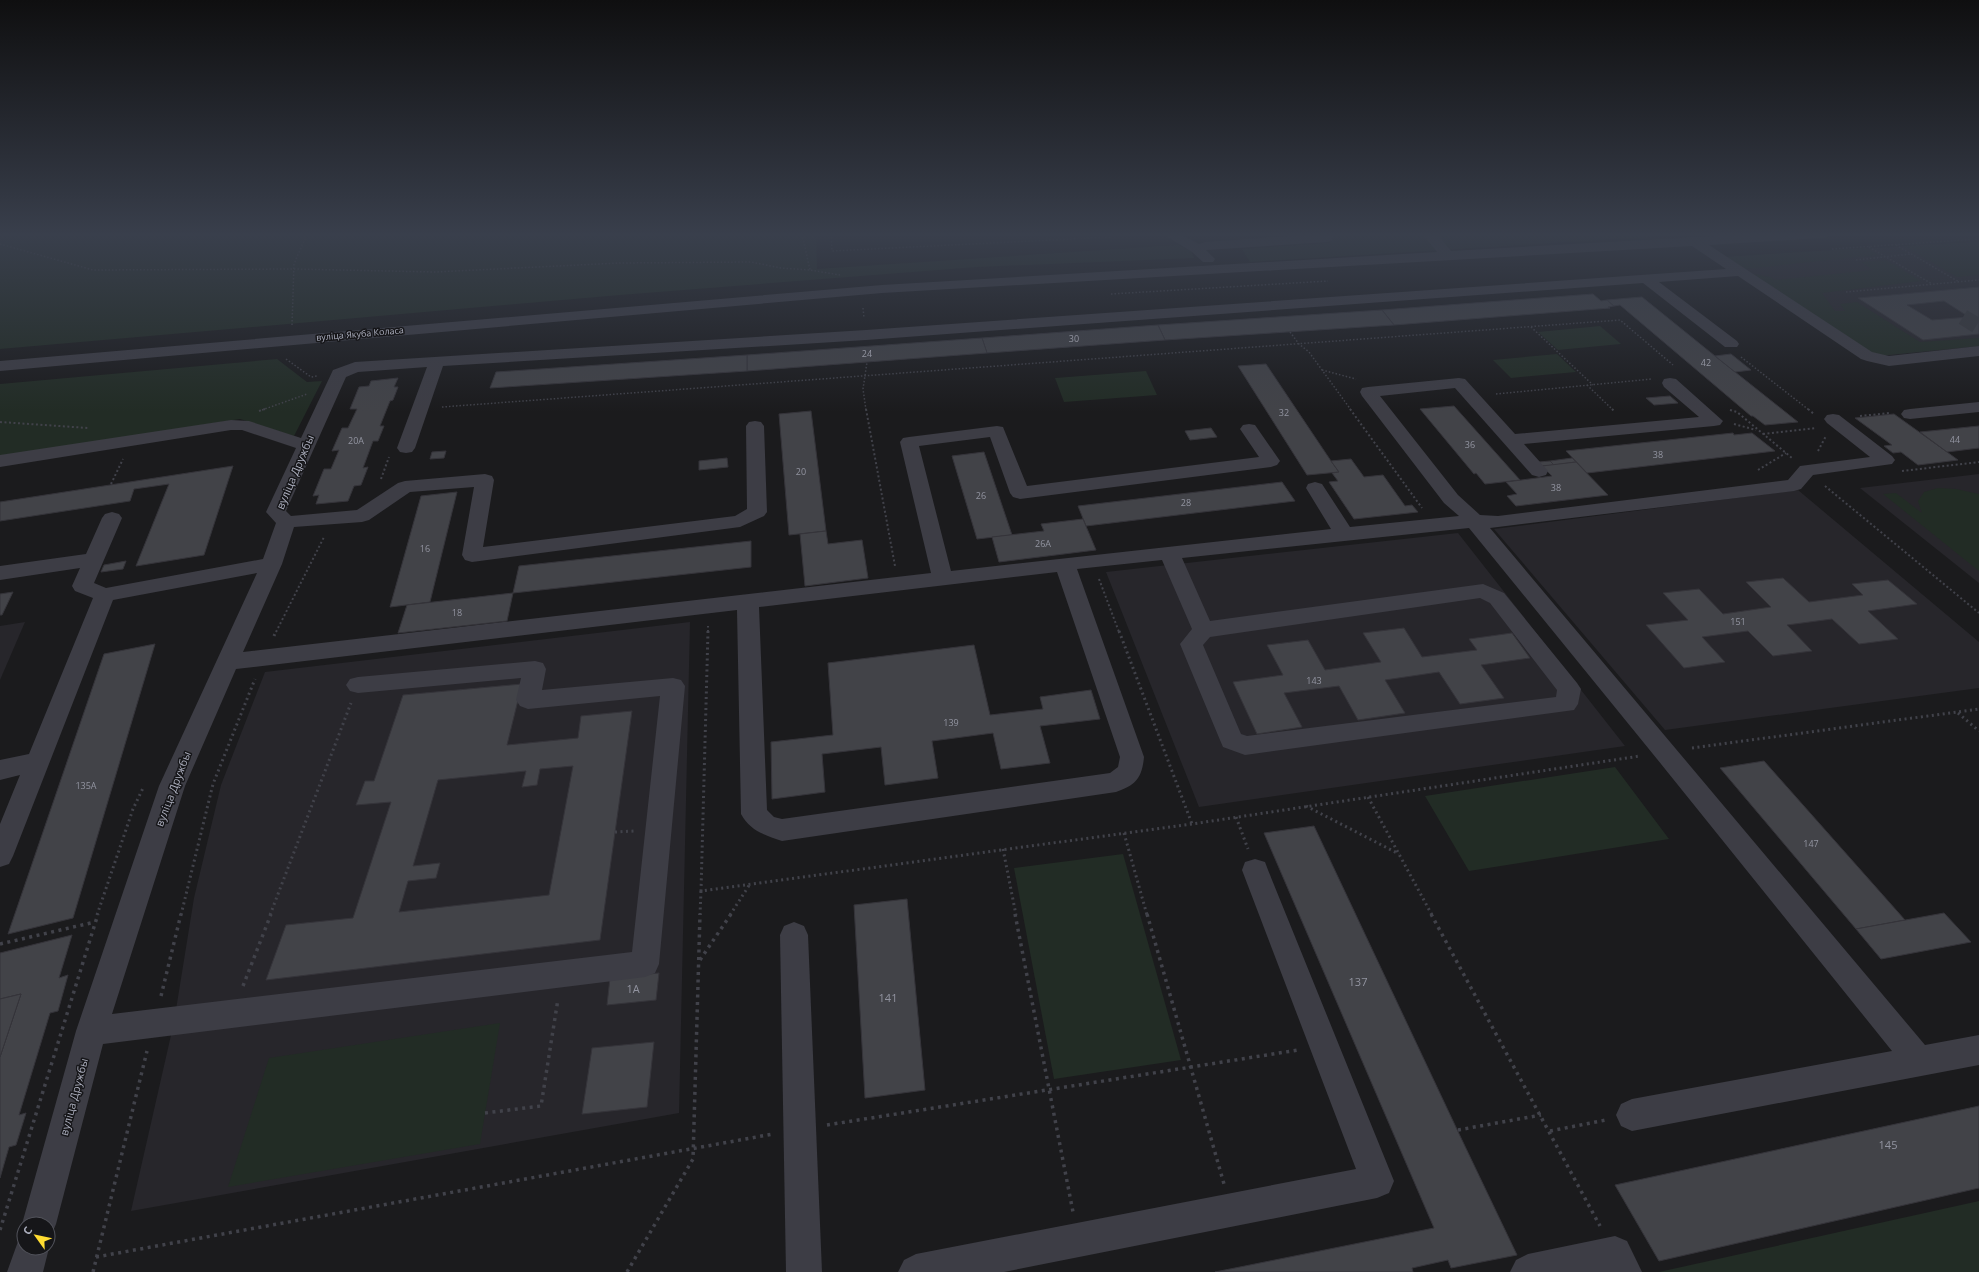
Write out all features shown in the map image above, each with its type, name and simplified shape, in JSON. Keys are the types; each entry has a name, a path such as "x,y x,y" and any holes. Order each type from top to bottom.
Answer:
{"street":[{"name":"вуліца Якуба Коласа","path":"0,366 832,293"},
{"path":"399,449 420,409 437,361 874,334 1444,293"},
{"path":"1664,293 1734,349"},
{"path":"1772,293 1867,356 1889,361 1979,351"},
{"name":"вуліца Дружбы","path":"41,1216 91,1031 172,786 272,564 286,522 276,512 305,446 339,374 355,367 437,361"},
{"path":"1665,380 1714,420"},
{"path":"1539,471 1458,383 1368,392 1451,499 1474,521 1666,752 1919,1061"},
{"path":"1910,414 1979,407"},
{"path":"1511,440 1714,420"},
{"path":"228,662 1092,561 1474,521 1498,522 1794,485 1807,470 1886,460 1831,422"},
{"path":"0,461 231,425 243,425 305,446"},
{"path":"286,522 362,516 404,488 485,480 472,554 740,521 757,512 755,426"},
{"path":"943,579 909,442 997,430 1020,493 1271,461 1249,429"},
{"path":"1315,488 1344,534"},
{"path":"112,518 82,586 105,595 272,564"},
{"path":"1170,554 1203,630"},
{"path":"0,573 94,558"},
{"path":"748,602 754,814 765,824 782,830 1116,782 1130,772 1132,757 1065,564"},
{"path":"1483,591 1497,598 1569,689 1566,704 1245,746 1232,740 1191,644 1203,630 1483,591"},
{"path":"0,856 105,595"},
{"path":"91,1031 645,964 673,686 528,700 534,669 358,685"},
{"path":"0,770 37,762"},
{"path":"916,1272 1377,1181 1255,870"},
{"path":"794,935 804,1272"},
{"path":"1632,1115 1979,1050"},
{"path":"25,1272 30,1256"},
{"path":"1528,1272 1620,1263"}],"path":[{"path":"292,326 293,293"},
{"path":"1110,294 1121,293"},
{"path":"863,308 870,308"},
{"path":"420,409 1620,320 1673,365"},
{"path":"1530,327 1593,385"},
{"path":"1290,332 1299,344 1309,352 1434,525"},
{"path":"1734,349 1831,422"},
{"path":"284,358 312,377"},
{"path":"867,362 863,389 865,404 898,584"},
{"path":"1471,397 1586,385 1665,380"},
{"path":"1586,385 1633,428"},
{"path":"1875,414 1885,413"},
{"path":"1742,417 1979,613"},
{"path":"1714,420 1758,430"},
{"path":"1762,434 1831,422"},
{"path":"1807,470 1831,422"},
{"path":"111,484 132,441"},
{"path":"378,486 399,449"},
{"path":"93,1272 213,784 263,658 333,518"},
{"path":"1092,561 1192,824"},
{"path":"627,1272 693,1159 700,960 708,606"},
{"path":"232,1015 358,685"},
{"path":"701,891 1192,824 1666,752 1979,710"},
{"path":"1958,712 1979,731"},
{"path":"1368,797 1542,1115 1620,1263"},
{"path":"1306,806 1399,854"},
{"path":"1236,817 1255,870"},
{"path":"1124,833 1231,1209"},
{"path":"1003,850 1078,1240"},
{"path":"700,960 750,884"},
{"path":"0,944 95,922"},
{"path":"485,1114 541,1106 562,974"},
{"path":"96,1257 800,1129 1324,1046"},
{"path":"1458,1130 1542,1115"},
{"path":"1550,1131 1632,1115"}],"shaded area":[{"path":"0,293 641,293 620,295 0,349"},
{"path":"1778,293 1822,293 1835,311 1845,311 1840,304 1857,302 1920,342 1979,338 1979,346 1878,356 1864,351"},
{"path":"1780,293 1979,293 1979,346 1878,356"},
{"path":"1600,326 1621,344 1558,350 1538,332"},
{"path":"1557,354 1576,372 1511,378 1493,360"},
{"path":"277,359 307,382 322,381 294,436 240,419 0,457 0,384"},
{"path":"1146,371 1157,395 1064,402 1055,378"},
{"path":"1979,474 1979,583 1860,488"},
{"path":"1938,488 1956,489 1979,494 1979,571 1883,494 1896,493 1922,513 1918,501 1924,492"},
{"path":"1798,490 1979,642 1979,688 1665,730 1494,529"},
{"path":"1458,533 1625,746 1199,807 1106,572"},
{"path":"25,622 0,680 0,626"},
{"path":"690,622 679,1113 131,1211 174,1022 194,898 221,785 265,672"},
{"path":"1615,767 1669,839 1469,871 1425,796"},
{"path":"1123,854 1181,1060 1054,1079 1014,868"},
{"path":"500,1023 480,1144 228,1187 269,1058"},
{"path":"1979,1201 1979,1272 1659,1272"}],"building":[{"path":"1909,293 1979,293 1979,334 1923,340 1858,298","holes":["1944,301 1969,317 1932,320 1907,305"]},
{"path":"1593,294 1601,301 1607,300 1614,306 1608,307 1610,308 1394,325 1382,310"},
{"path":"1642,297 1798,422 1765,425 1751,416 1620,305 1614,306 1607,300"},
{"path":"1382,310 1394,325 1165,340 1158,325"},
{"path":"1158,325 1165,340 987,353 982,338"},
{"path":"982,338 987,353 747,371 747,355"},
{"path":"1731,354 1751,370 1735,372 1715,356"},
{"path":"747,355 747,371 490,388 496,372"},
{"path":"1266,364 1339,472 1307,475 1238,366"},
{"path":"398,378 394,387 398,387 393,400 390,401 380,426 384,426 378,441 373,441 363,468 368,467 361,485 354,486 348,501 316,504 319,495 313,496 324,469 331,469 339,450 332,451 342,428 348,428 357,409 350,409 359,387 369,386 371,381"},
{"path":"1670,396 1678,403 1654,405 1646,398"},
{"path":"1454,406 1520,480 1485,484 1476,473 1474,474 1420,409"},
{"path":"811,411 826,531 789,535 779,414"},
{"path":"1894,414 1958,460 1918,465 1901,452 1893,453 1884,446 1892,445 1855,418"},
{"path":"1979,426 1979,448 1947,452 1920,432"},
{"path":"1211,428 1217,437 1190,440 1185,431"},
{"path":"1733,433 1734,435 1752,433 1775,451 1587,473 1566,451"},
{"path":"446,451 444,458 430,459 432,452"},
{"path":"984,452 1012,535 977,539 952,456"},
{"path":"727,458 728,467 699,470 699,461"},
{"path":"1572,458 1576,462 1554,465 1550,461"},
{"path":"1351,459 1364,477 1383,475 1405,506 1412,505 1418,512 1354,519 1329,482 1338,481 1332,473 1339,472 1331,461"},
{"path":"1550,461 1554,465 1543,466 1539,462"},
{"path":"1576,462 1608,495 1516,506 1507,496 1517,494 1506,482 1552,476 1542,466"},
{"path":"233,466 204,555 136,566 169,484 134,489 130,501 0,521 0,502"},
{"path":"1282,482 1295,501 1086,526 1078,506"},
{"path":"457,492 430,602 390,607 421,496"},
{"path":"1083,519 1096,550 999,562 992,537 1044,531 1041,524"},
{"path":"826,531 828,544 862,540 868,578 805,586 800,534"},
{"path":"751,541 751,567 513,593 519,566"},
{"path":"126,561 123,569 101,572 104,565"},
{"path":"1783,578 1809,602 1863,595 1852,584 1888,580 1917,604 1868,611 1898,639 1859,644 1832,619 1787,625 1812,651 1773,656 1748,631 1702,637 1725,662 1684,668 1646,625 1688,620 1663,593 1699,589 1723,614 1771,607 1746,582"},
{"path":"13,592 2,615 0,615 0,594"},
{"path":"513,593 507,621 398,633 407,605"},
{"path":"1404,628 1422,657 1477,650 1469,639 1512,633 1530,658 1481,665 1504,698 1460,704 1439,672 1385,680 1405,713 1358,720 1339,686 1284,693 1302,727 1257,734 1233,682 1283,675 1267,645 1308,640 1325,670 1381,662 1363,633"},
{"path":"155,644 73,918 8,934 104,654"},
{"path":"974,645 990,715 1043,709 1040,697 1091,690 1100,719 1040,726 1050,763 1001,769 993,733 932,741 938,778 885,785 881,747 822,754 825,792 772,799 771,742 833,735 828,663"},
{"path":"522,684 507,745 578,738 581,716 632,711 600,940 266,980 286,925 353,918 391,802 356,805 365,781 374,781 403,695","holes":["573,766 549,895 399,912 408,881 436,878 440,863 413,866 438,780 526,771 522,787 537,785 540,769"]},
{"path":"1764,761 1905,920 1856,929 1720,768"},
{"path":"1314,826 1517,1255 1451,1268 1448,1260 1412,1268 1413,1272 1215,1272 1434,1228 1264,833"},
{"path":"907,899 925,1090 865,1098 854,905"},
{"path":"1944,913 1971,942 1881,959 1856,929"},
{"path":"72,935 59,978 68,975 58,1011 50,1013 19,1115 26,1113 16,1145 9,1147 0,1178 0,1057 21,994 0,999 0,953"},
{"path":"659,973 656,1000 607,1005 610,978"},
{"path":"21,994 0,1057 0,999"},
{"path":"654,1042 647,1107 582,1114 592,1048"},
{"path":"1979,1106 1979,1188 1659,1261 1615,1185"}],"tunnel":[{"path":"1963,317 1979,327"}]}
